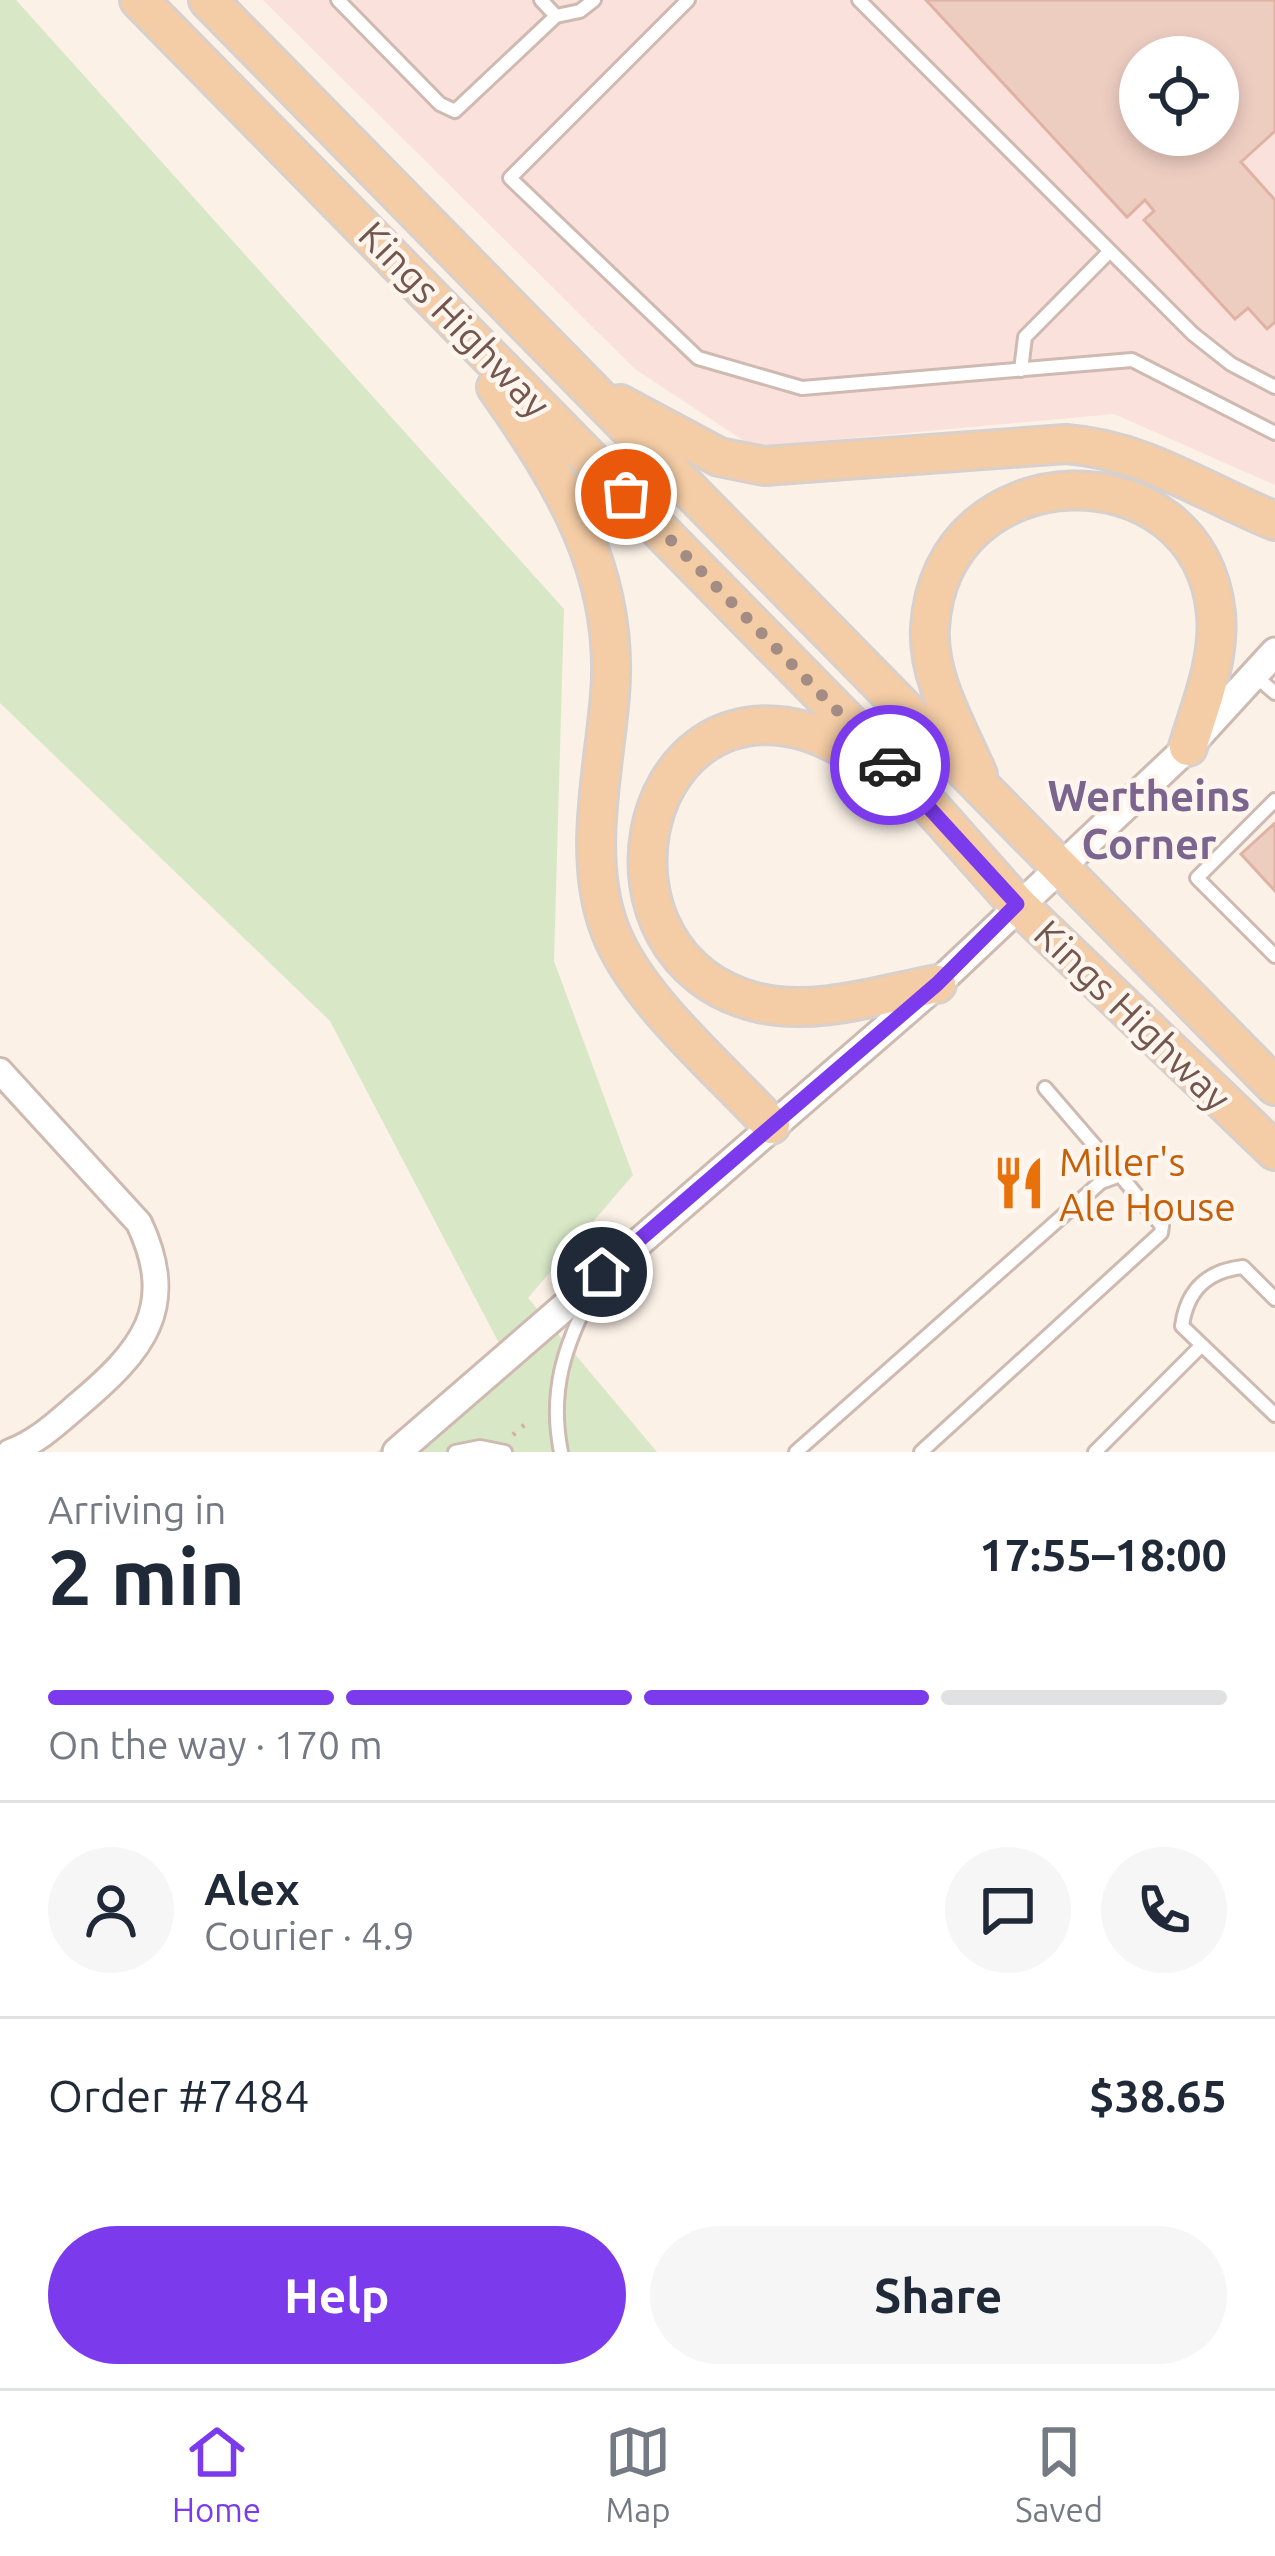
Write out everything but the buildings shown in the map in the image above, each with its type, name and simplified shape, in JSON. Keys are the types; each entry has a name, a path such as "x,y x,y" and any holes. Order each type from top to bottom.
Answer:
{"main road":[{"name":"Kings Highway","path":"140,0 922,798 1017,904 1275,1150"},
{"name":"Kings Highway","path":"208,0 1275,1086"},
{"path":"428,292 560,479 597,563 611,659 597,831 601,898 611,934 641,984 770,1125"},
{"path":"573,375 677,438 740,463 794,466 1066,444 1104,447 1146,459 1275,521"},
{"path":"987,794 941,691 929,632 934,597 948,560 969,531 1018,499 1051,490 1100,490 1146,508 1188,545 1202,567 1216,612 1216,645 1188,747"},
{"path":"922,798 811,733 749,728 709,744 674,772 646,836 644,871 657,919 677,951 712,981 753,1001 795,1007 937,984"}],"street":[{"path":"398,1452 937,984 1060,864 1264,684 1275,652"},
{"path":"0,1071 139,1223 151,1250 157,1292 141,1341 126,1365 40,1438 10,1452"}],"lane":[{"path":"338,0 440,104 455,111 556,16 580,11 594,0"},
{"path":"541,0 556,16"},
{"path":"688,0 510,178 698,358 802,388 1132,360 1275,433"},
{"path":"859,0 1193,334 1232,364 1275,387"},
{"path":"1021,370 1025,337 1110,251"},
{"path":"1275,800 1197,878 1275,956"},
{"path":"930,1449 1162,1233 1120,1175 1045,1088"},
{"path":"796,1452 1101,1182 1120,1175"},
{"path":"1275,1299 1243,1267 1217,1270 1186,1299 1183,1326 1275,1415"},
{"path":"561,1452 554,1418 557,1376 572,1332 602,1272"},
{"path":"1095,1452 1202,1345"},
{"path":"454,1452 506,1446"}],"path":[{"path":"506,1446 532,1419"}],"shaded area":[{"path":"263,0 1275,0 1275,485 1114,414 753,447 635,369"}],"green space":[{"path":"0,0 16,0 564,609 554,961 633,1175 528,1298 657,1452 377,1452 501,1347 330,1021 0,703"}],"way so far":[{"path":"626,494 890,765"}],"place":[{"name":"Miller's Ale House","path":"1019,1183"}],"district":[{"name":"Wertheins Corner","path":"1149,819"}],"route":[{"path":"602,1272 937,984 1017,904 890,765"}]}
